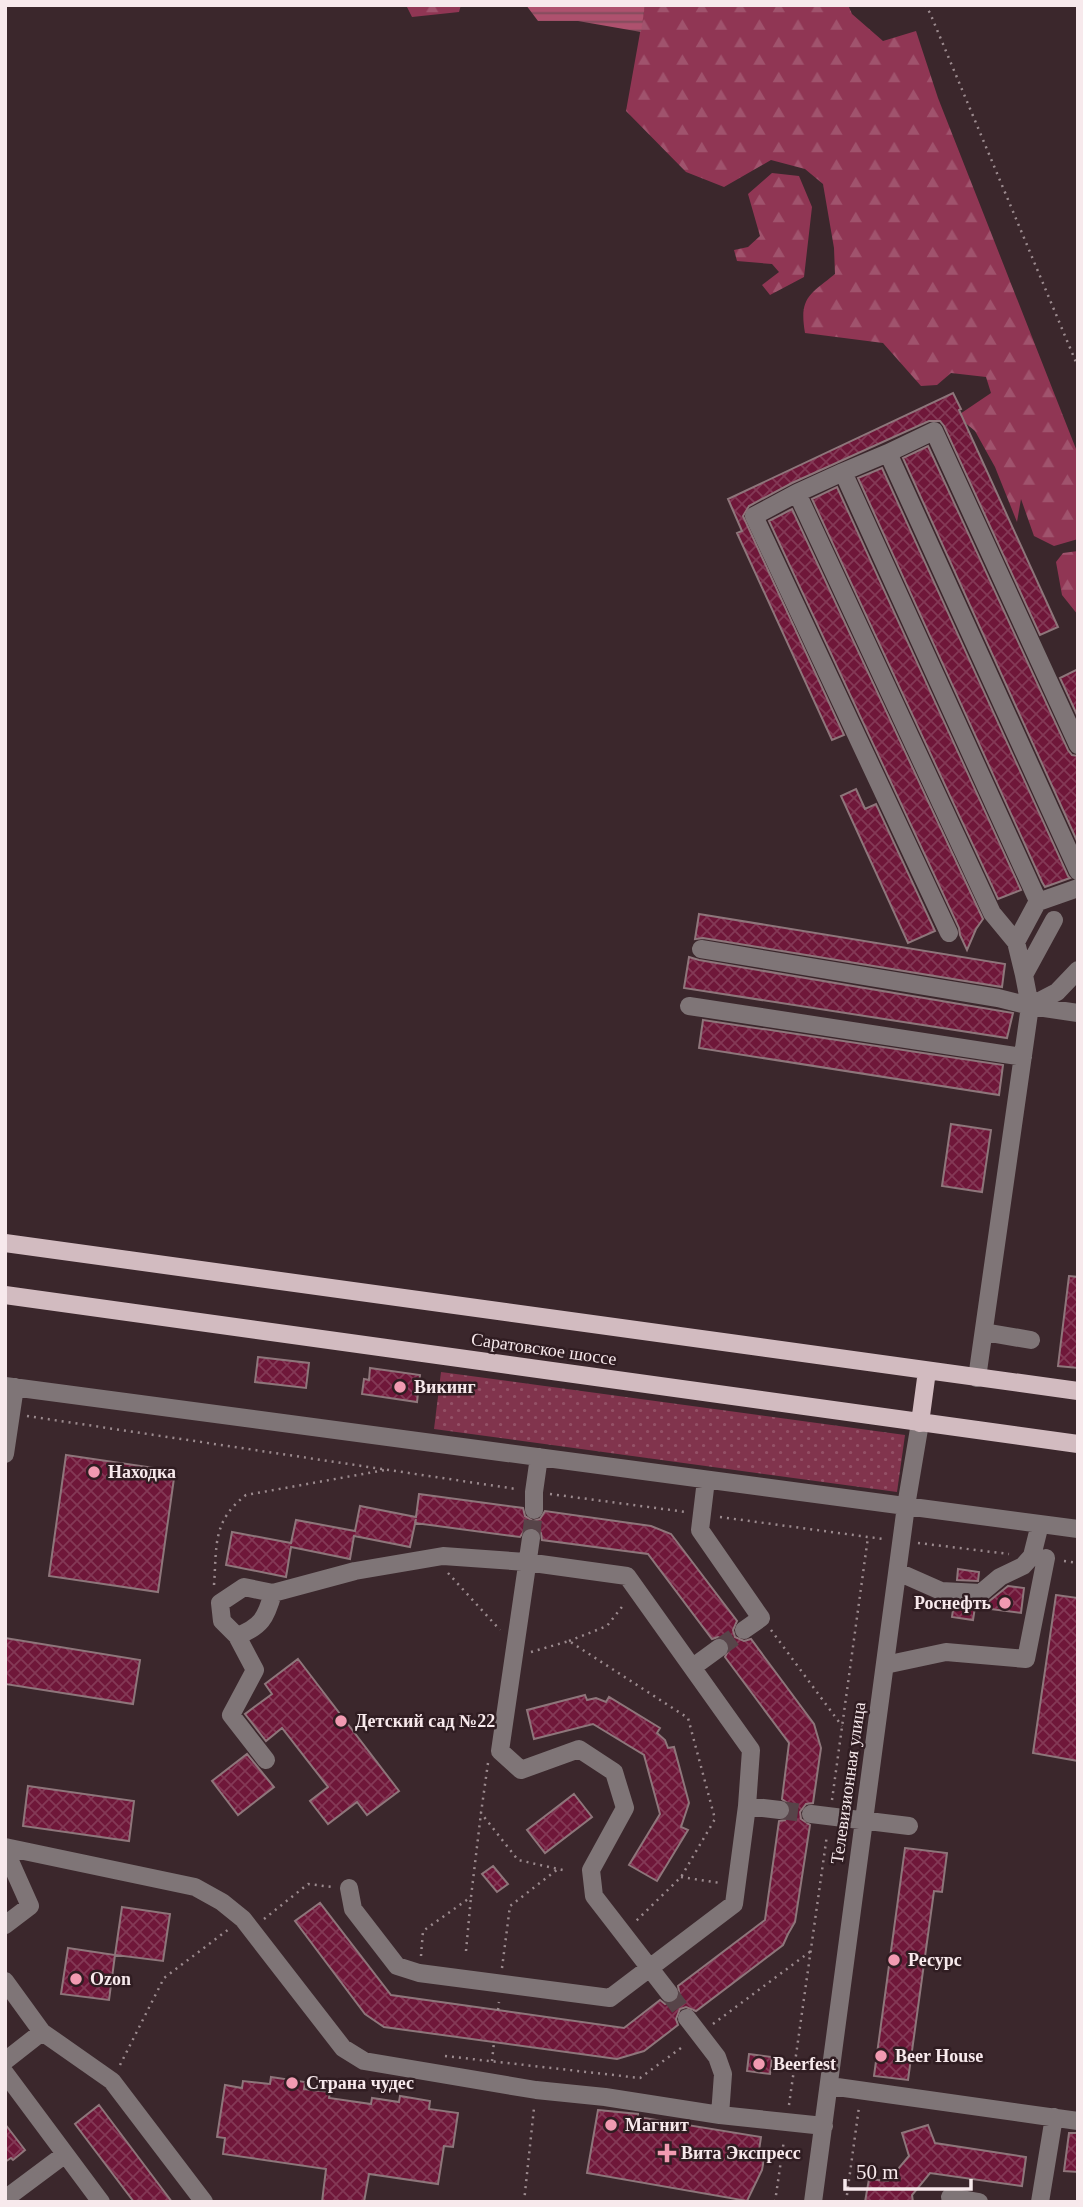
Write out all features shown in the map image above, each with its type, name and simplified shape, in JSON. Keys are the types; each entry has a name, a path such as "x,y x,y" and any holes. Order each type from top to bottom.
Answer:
{"main road":[{"name":"Саратовское шоссе","path":"5,1243 1078,1391"},
{"name":"Саратовское шоссе","path":"5,1295 1078,1444"},
{"name":"Телевизионная улица","path":"920,1423 927,1371"}],"street":[{"path":"950,933 754,516 797,493 934,431 1078,745"},
{"path":"888,453 1078,871"},
{"path":"843,472 1038,902"},
{"path":"797,493 992,913 1016,942 1024,975 1030,1006 989,1248 984,1332 977,1378"},
{"path":"1016,942 1038,902 1078,888"},
{"path":"1024,975 1054,920"},
{"path":"701,949 1078,1013"},
{"path":"1030,1006 1057,992 1078,970"},
{"path":"689,1006 1023,1057"},
{"path":"984,1332 1031,1340"},
{"path":"5,1454 10,1386 1078,1529"},
{"name":"Телевизионная улица","path":"813,2202 906,1506 920,1423"},
{"path":"534,1510 539,1457"},
{"path":"706,1480 700,1530 761,1618 744,1630"},
{"path":"898,1572 941,1591 981,1594 1000,1577 1023,1566 1032,1556 1040,1524"},
{"path":"531,1538 500,1751 521,1770 579,1749 614,1772 625,1808 591,1870 594,1896 669,1993"},
{"path":"266,1760 231,1714 255,1670 237,1636 222,1620 220,1603 244,1587 273,1593 355,1571 443,1556 526,1562 627,1576 751,1749 747,1806 734,1904 610,1998 419,1973 397,1966 353,1909 349,1888"},
{"path":"885,1665 946,1652 1027,1659 1046,1558"},
{"path":"237,1636 253,1630 267,1613 273,1593"},
{"path":"693,1667 719,1648"},
{"path":"747,1806 780,1810"},
{"path":"811,1814 909,1826"},
{"path":"5,1849 195,1887 222,1902 243,1919 343,2048 364,2061 536,2090 824,2126"},
{"path":"5,1849 30,1906 5,1925"},
{"path":"5,1981 42,2032 113,2081 204,2202"},
{"path":"687,2018 717,2057 723,2074 720,2115"},
{"path":"5,2061 42,2032"},
{"path":"5,2073 101,2202"},
{"path":"830,2085 1078,2121"},
{"path":"1040,2202 1054,2117"},
{"path":"5,2199 64,2155"},
{"path":"950,2197 979,2202"}],"path":[{"path":"925,5 1078,367"},
{"path":"220,1603 214,1593 219,1528 232,1506 246,1495 388,1469"},
{"path":"434,1558 506,1638"},
{"path":"513,1657 569,1642 607,1626 636,1588"},
{"path":"761,1618 842,1726"},
{"path":"569,1642 688,1718 715,1819 681,1877 623,1934"},
{"path":"466,1951 488,1762"},
{"path":"481,1813 518,1860 567,1871"},
{"path":"500,1984 510,1906 558,1869"},
{"path":"681,1877 737,1885"},
{"path":"264,1919 308,1884 349,1888"},
{"path":"419,1973 422,1931 471,1897"},
{"path":"113,2081 164,1978 243,1919"},
{"path":"440,2055 640,2078 811,1951"},
{"path":"492,2061 494,2042"},
{"path":"524,2202 536,2090"},
{"path":"846,2202 861,2090"},
{"path":"775,2202 786,2123"}],"shaded area":[{"path":"526,5 645,5 641,32 578,21 538,21"},
{"path":"441,1372 905,1435 897,1492 434,1429"}],"green space":[{"path":"406,5 461,5 459,12 412,17"},
{"path":"645,5 848,5 852,14 883,41 916,31 938,98 1078,454 1078,539 1054,546 1034,536 1021,499 1017,522 995,467 975,431 957,416 991,393 986,377 951,373 937,385 921,386 883,343 805,333 804,312 808,298 835,274 834,248 823,184 805,169 771,160 724,187 686,172 626,111"},
{"path":"772,173 799,176 812,207 804,277 770,295 762,285 779,272 772,264 737,261 734,250 748,247 760,236 748,194"},
{"path":"1078,551 1078,615 1062,595 1056,562 1063,553"}],"building":[{"path":"953,393 1058,627 1040,635 940,421 929,421 792,483 749,506 743,516 844,735 832,740 737,533 742,531 728,499"},
{"path":"928,446 1068,750 1072,755 1078,756 1078,843 903,458"},
{"path":"882,468 1070,878 1045,887 1042,882 858,478"},
{"path":"837,487 1021,890 998,899 812,499"},
{"path":"792,509 983,919 967,950 769,521"},
{"path":"1078,669 1078,717 1060,678"},
{"path":"856,789 865,809 876,804 935,931 908,943 841,796"},
{"path":"699,914 1005,964 1002,987 703,938 695,939"},
{"path":"689,957 1013,1013 1007,1038 684,988"},
{"path":"703,1020 1003,1065 999,1095 699,1048"},
{"path":"951,1124 991,1130 982,1192 942,1186"},
{"path":"1069,1276 1078,1277 1078,1368 1058,1366"},
{"path":"258,1357 309,1363 306,1388 255,1382"},
{"path":"370,1368 420,1375 417,1402 362,1394 364,1379 369,1380"},
{"path":"66,1455 175,1471 158,1592 49,1576"},
{"path":"419,1494 523,1508 525,1516 533,1521 540,1519 545,1511 651,1526 671,1534 737,1621 733,1630 735,1637 744,1641 751,1639 814,1724 821,1748 813,1803 806,1804 800,1812 801,1819 810,1825 795,1922 783,1945 696,2011 686,2007 680,2009 676,2019 678,2025 644,2051 617,2059 384,2027 365,2014 295,1921 320,1903 391,1995 624,2028 660,2000 665,2004 675,2002 680,1997 678,1986 765,1920 779,1821 785,1820 791,1812 790,1805 782,1799 789,1743 725,1657 730,1647 728,1641 718,1637 712,1639 648,1554 542,1540 541,1533 533,1527 526,1528 520,1537 415,1523 410,1547 354,1536 350,1559 291,1547 286,1577 226,1565 232,1532 291,1543 296,1520 355,1531 360,1506 416,1517"},
{"path":"958,1569 979,1572 978,1581 957,1580"},
{"path":"1008,1586 1024,1588 1021,1613 975,1607 973,1620 952,1617 954,1603 988,1602"},
{"path":"1056,1595 1078,1598 1078,1761 1033,1753"},
{"path":"5,1638 140,1660 133,1704 5,1684"},
{"path":"298,1659 399,1791 367,1815 357,1802 328,1824 310,1801 328,1787 282,1728 266,1741 245,1714 272,1694 265,1684"},
{"path":"585,1695 587,1700 596,1698 606,1702 609,1697 660,1728 657,1733 665,1740 668,1748 674,1747 689,1803 681,1827 688,1830 657,1881 629,1865 660,1814 644,1755 593,1724 534,1739 527,1710"},
{"path":"247,1754 274,1787 238,1815 212,1781"},
{"path":"28,1786 134,1801 129,1841 23,1826"},
{"path":"574,1794 592,1817 545,1853 527,1830"},
{"path":"905,1848 947,1853 942,1892 934,1891 908,2080 874,2076"},
{"path":"493,1866 508,1884 497,1892 482,1874"},
{"path":"122,1907 170,1914 163,1961 115,1955"},
{"path":"68,1948 115,1955 109,2000 61,1994"},
{"name":"Beerfest","path":"749,2054 772,2057 770,2074 747,2071"},
{"path":"271,2077 305,2082 304,2089 330,2092 329,2098 371,2104 372,2098 399,2102 400,2096 430,2101 429,2109 458,2113 453,2147 444,2146 438,2184 369,2174 364,2202 322,2202 326,2169 223,2154 225,2138 217,2137 225,2085 242,2088 243,2081 270,2084"},
{"path":"99,2105 172,2202 134,2202 75,2124"},
{"path":"598,2110 638,2114 638,2117 761,2137 758,2157 764,2159 762,2170 747,2201 587,2173"},
{"path":"5,2124 25,2150 13,2160 11,2158 5,2162"},
{"path":"928,2125 935,2143 1026,2157 1022,2186 930,2173 912,2195 913,2202 865,2202 869,2179 888,2181 909,2156 902,2133"},
{"path":"1069,2133 1078,2133 1078,2172 1064,2171"}],"tunnel":[{"path":"531,1538 534,1510"},
{"path":"719,1648 744,1630"},
{"path":"780,1810 811,1814"},
{"path":"669,1993 687,2018"}],"place":[{"name":"Викинг","path":"400,1387"},
{"name":"Находка","path":"94,1472"},
{"name":"Роснефть","path":"1005,1603"},
{"name":"Детский сад №22","path":"341,1721"},
{"name":"Ресурс","path":"894,1960"},
{"name":"Ozon","path":"76,1979"},
{"name":"Beer House","path":"881,2056"},
{"name":"Beerfest","path":"759,2064"},
{"name":"Страна чудес","path":"292,2083"},
{"name":"Магнит","path":"611,2125"},
{"name":"Вита Экспресс","path":"667,2153"}]}
